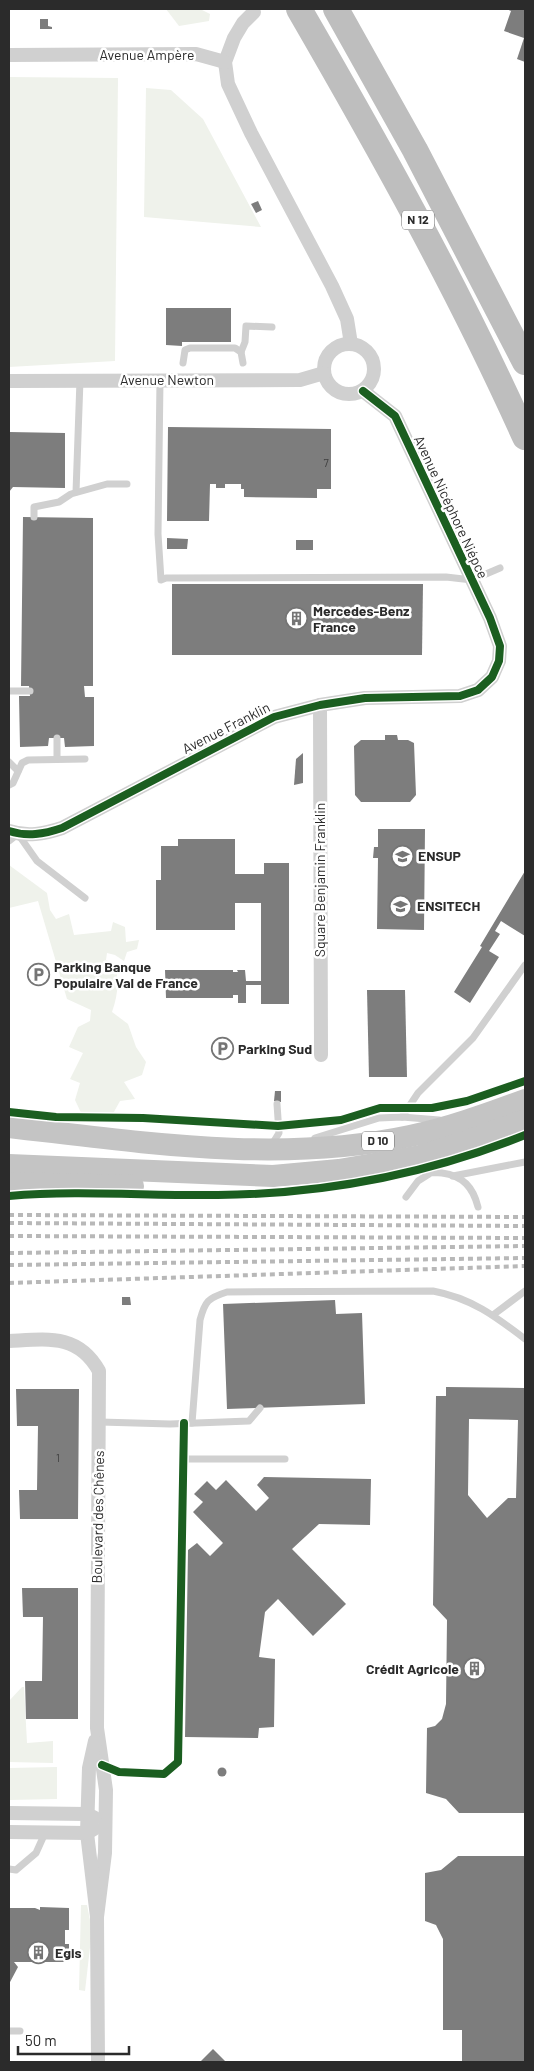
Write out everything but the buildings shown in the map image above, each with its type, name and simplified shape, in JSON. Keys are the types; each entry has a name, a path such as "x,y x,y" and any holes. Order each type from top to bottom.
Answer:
{"highway":[{"path":"280,9 404,219 436,252"},
{"name":"N 12","path":"299,9 436,252 494,367 525,437"},
{"name":"N 12","path":"336,9 415,150 525,362"}],"main road":[{"name":"D 10","path":"9,1127 124,1142 270,1149 343,1145 409,1137 467,1122 525,1100"},
{"name":"D 10","path":"9,1165 273,1176 424,1165 465,1142 525,1120"},
{"name":"D 10","path":"9,1184 222,1188 273,1176"}],"street":[{"path":"254,12 243,23 234,38 225,62 228,84 251,133 347,319 351,344"},
{"name":"Avenue Ampère","path":"9,55 196,54 225,62"},
{"path":"351,344 365,350 374,363 373,378 363,390 347,394 339,392 332,387 324,373 326,358 330,352 343,345 351,344"},
{"name":"Avenue Newton","path":"9,381 300,380 324,373"},
{"name":"Avenue Nicéphore Niépce","path":"363,390 395,416 490,618 500,646"},
{"name":"Avenue Franklin","path":"12,835 42,835 62,828 244,731 274,717 320,705 364,698 460,696 478,690 492,677 499,661 500,646"},
{"name":"Square Benjamin Franklin","path":"320,705 321,1055"},
{"name":"Boulevard des Chênes","path":"9,1341 47,1340 74,1343 92,1358 99,1370 98,1728 106,1790 105,1853 96,1917"},
{"name":"Boulevard des Chênes","path":"98,1728 89,1768 87,1814 87,1834 96,1917 98,2062"},
{"path":"9,1813 87,1814 105,1823"},
{"path":"9,1832 87,1834 105,1823"}],"lane":[{"path":"243,363 241,352 245,342 246,326 272,327"},
{"path":"183,363 185,350 190,348 235,348 241,352"},
{"path":"76,492 80,380"},
{"path":"160,380 158,534 161,580 166,578 446,577 472,580 500,568"},
{"path":"34,517 34,507 59,502 76,492 107,484 127,484"},
{"path":"9,691 30,691"},
{"path":"57,738 57,759"},
{"path":"9,785 13,783 22,763 28,760 85,759"},
{"path":"9,762 18,771"},
{"path":"12,835 37,861 85,898"},
{"path":"402,1117 418,1093 473,1038 525,965"},
{"path":"270,1149 279,1133 277,1104"},
{"path":"270,1149 332,1134 378,1118 402,1117 467,1122"},
{"path":"452,1176 525,1162"},
{"path":"406,1196 418,1181 424,1165 452,1176 470,1186 478,1207"},
{"path":"192,1422 200,1320 203,1307 211,1297 226,1292 433,1291 456,1296 493,1315 525,1339"},
{"path":"493,1315 525,1291"},
{"path":"100,1422 184,1423 249,1421 260,1408"},
{"path":"102,1765 119,1772 164,1774 178,1762 184,1423"},
{"path":"184,1459 285,1459"},
{"path":"9,1869 16,1870 36,1853 45,1833"},
{"path":"9,2031 20,2032"}],"shaded area":[{"path":"166,9 200,9 210,14 209,21 179,26"},
{"path":"9,77 118,78 115,361 9,367"},
{"path":"146,88 171,90 203,119 261,227 144,217"},
{"path":"9,865 47,893 50,910 56,919 69,914 74,935 111,931 113,922 125,927 126,942 139,940 137,949 127,952 124,961 115,955 107,953 106,960 115,964 117,977 117,994 112,1012 128,1024 136,1047 146,1062 142,1075 124,1082 135,1099 120,1101 110,1119 83,1117 75,1100 80,1083 70,1079 83,1053 69,1047 78,1027 90,1021 91,1010 67,999 38,901 9,908"},
{"path":"24,1687 27,1743 53,1741 53,1763 9,1762 9,1701"},
{"path":"57,1767 57,1799 9,1800 9,1768"},
{"path":"81,1905 87,1905 92,1930 85,1991 79,1990"}],"railway":[{"path":"9,1215 525,1217"},
{"path":"9,1223 525,1226"},
{"path":"9,1236 525,1238"},
{"path":"9,1253 525,1246"},
{"path":"9,1265 525,1258"},
{"path":"9,1283 525,1266"}],"cycle path":[{"path":"9,831 22,834 36,834 62,828 274,717 320,705 365,698 460,696 478,690 492,677 499,661 500,646 490,618 395,416 363,391"},
{"path":"9,1112 56,1117 143,1118 278,1126 341,1120 380,1108 432,1108 467,1101 525,1081"},
{"path":"9,1196 87,1193 218,1195 297,1191 336,1186 413,1171 451,1161 525,1135"},
{"path":"102,1765 119,1772 164,1774 178,1762 184,1423"}],"place":[{"name":"Mercedes-Benz France","path":"297,619"},
{"name":"ENSUP","path":"402,856"},
{"name":"ENSITECH","path":"401,906"},
{"name":"Parking Banque Populaire Val de France","path":"38,975"},
{"name":"Parking Sud","path":"222,1049"},
{"name":"Crédit Agricole","path":"475,1669"},
{"name":"Egis","path":"39,1953"}]}
